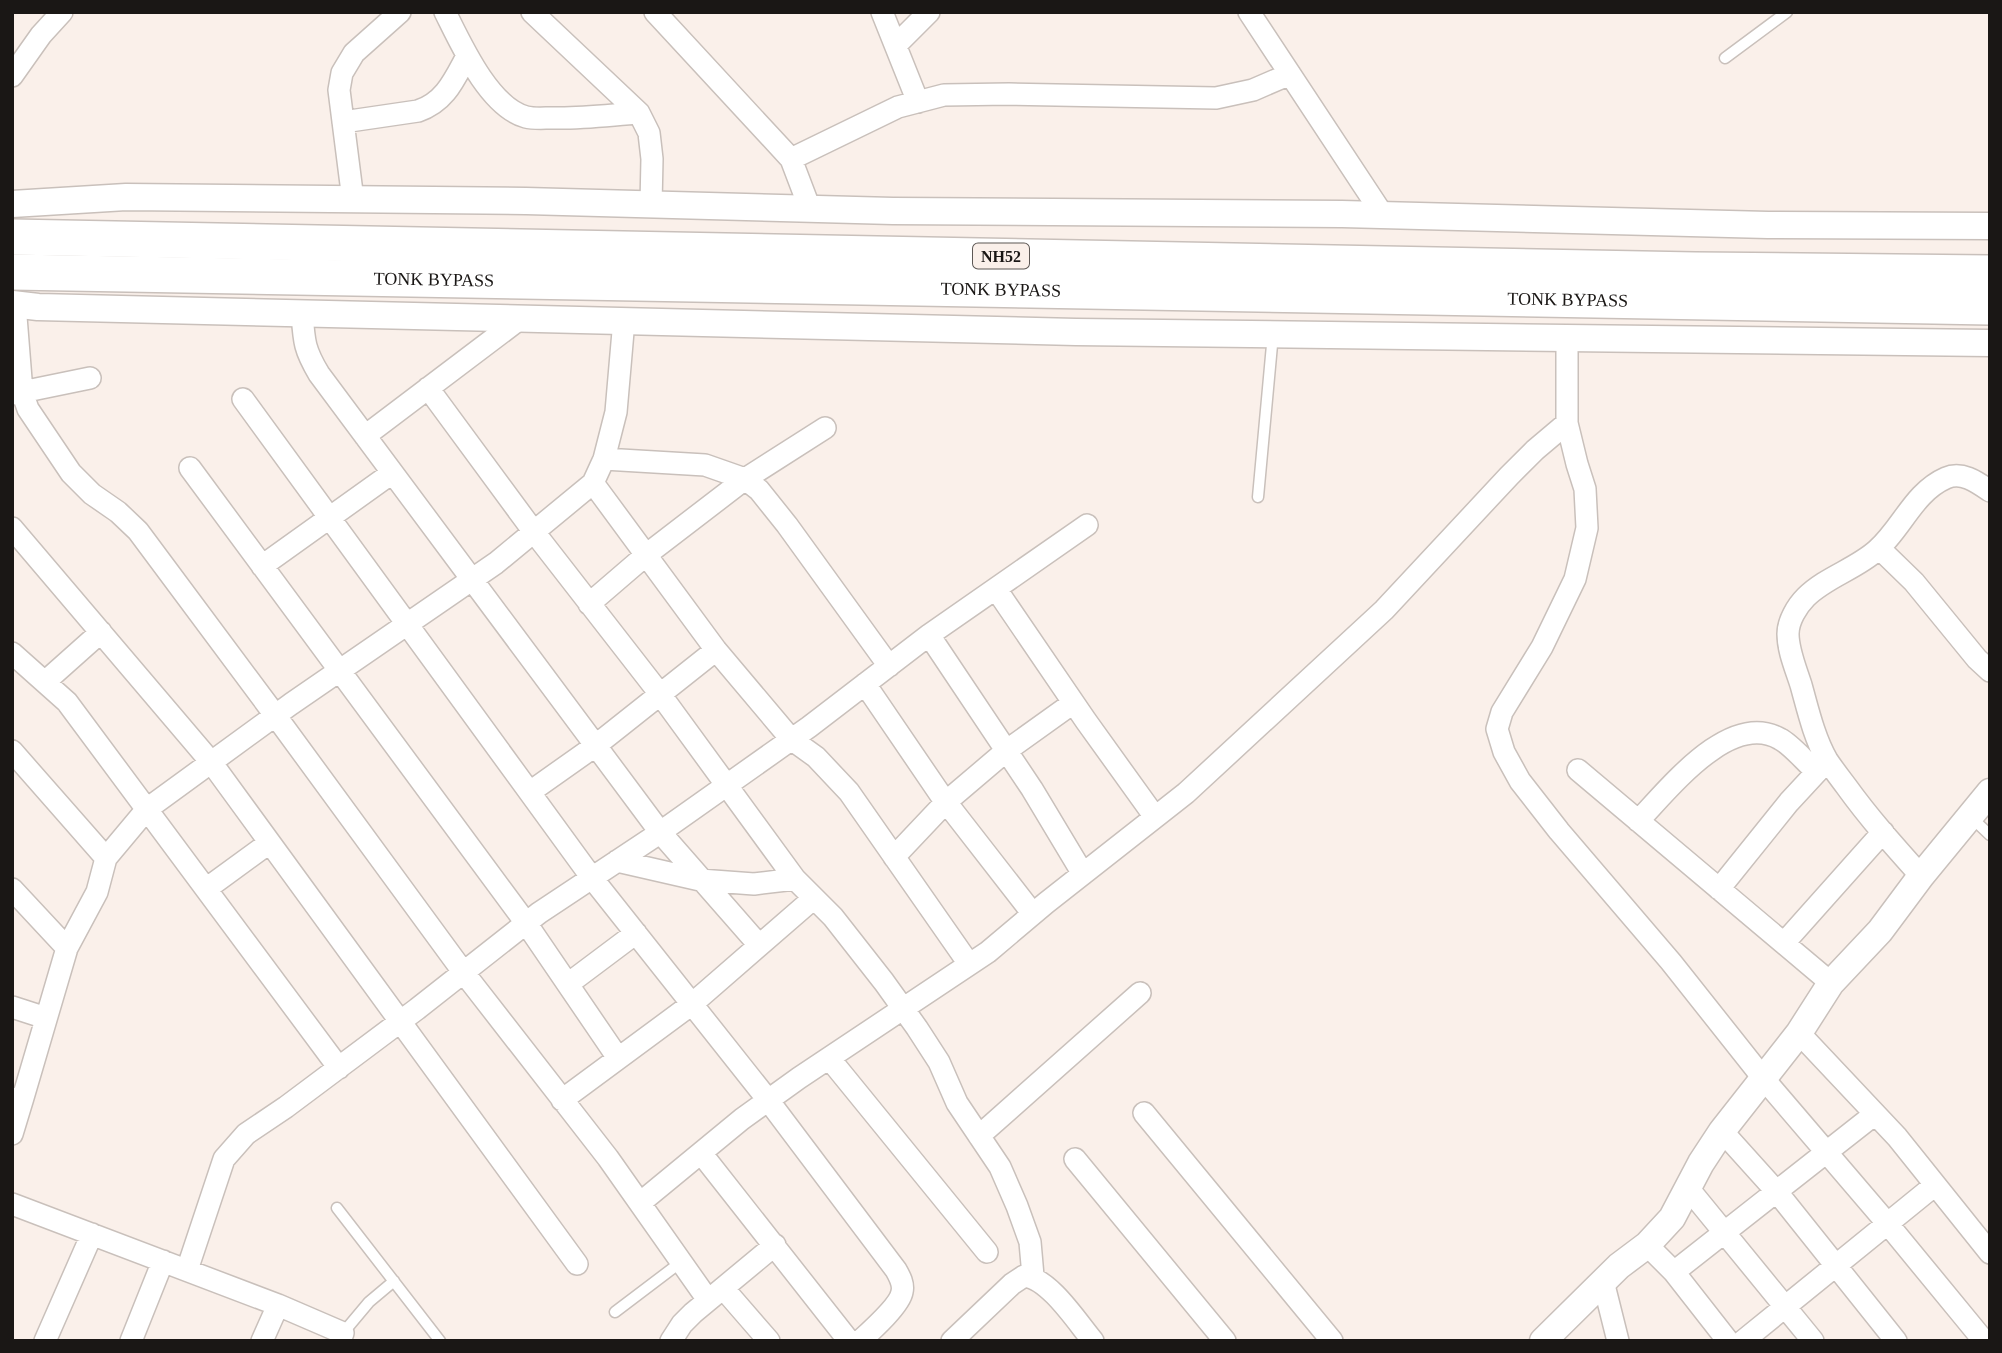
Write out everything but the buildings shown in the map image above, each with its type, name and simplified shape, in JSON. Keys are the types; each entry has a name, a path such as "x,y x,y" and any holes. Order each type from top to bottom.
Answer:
{"highway":[{"name":"NH52","path":"12,237 1695,270 1990,273"},
{"name":"TONK BYPASS","path":"13,293 1990,306"}],"street":[{"path":"12,76 41,35 62,12"},
{"path":"353,200 339,90 342,73 354,53 400,12"},
{"path":"444,12 487,88 513,111 533,118 639,113"},
{"path":"532,12 639,113 649,133 652,159 651,204"},
{"path":"655,12 790,159 810,209"},
{"path":"882,12 918,102"},
{"path":"896,45 929,12"},
{"path":"1249,12 1383,215"},
{"path":"343,122 428,108 448,92 467,56"},
{"path":"790,159 898,107 944,95 1216,98 1253,90 1290,74"},
{"path":"12,204 125,197 651,204 894,211 1383,215 1768,225 1990,226"},
{"path":"13,293 38,307 1076,332 1990,343"},
{"path":"13,293 17,393 71,473 92,494 118,512 138,531 464,973 640,1203 681,1262 769,1341"},
{"path":"302,313 307,354 319,374 660,832 759,946"},
{"path":"365,436 521,317"},
{"path":"12,1134 17,1100 67,948 92,900 106,858 148,808 275,715 471,579 593,483 604,459 617,412 624,320"},
{"path":"1567,338 1567,423 1585,489 1587,528 1575,579 1542,648 1502,712 1497,729 1504,752 1520,781 1559,831 1671,962 1763,1078 1984,1341"},
{"path":"17,393 90,377"},
{"path":"428,388 534,532 660,694 795,879 833,917 903,1008 939,1062 957,1103 1000,1167 1030,1242 1033,1276"},
{"path":"243,399 592,878 768,1100 896,1270 902,1281 902,1294 860,1341"},
{"path":"640,1203 768,1100 988,952 1185,793 1384,610 1518,467 1567,423"},
{"path":"589,604 646,555 745,479 825,428"},
{"path":"604,459 705,465 745,479 759,490 787,525 889,666"},
{"path":"190,468 526,923 618,1058"},
{"path":"262,566 392,473"},
{"path":"1822,766 1816,734 1792,654 1788,633 1793,614 1806,597 1879,548 1918,499 1947,478 1958,475 1972,479 1990,491"},
{"path":"593,483 716,650 791,739 816,757 849,792 969,964"},
{"path":"187,1270 224,1159 246,1135 400,1022 526,923 725,786 929,635 1087,525"},
{"path":"12,528 211,762 577,1264"},
{"path":"1879,548 1914,582 1990,671"},
{"path":"996,589 1155,817"},
{"path":"46,681 101,632"},
{"path":"929,635 1032,789 1083,874"},
{"path":"530,792 595,746 716,650"},
{"path":"12,653 67,702 339,1068"},
{"path":"865,684 946,802 1033,914"},
{"path":"894,857 946,802 1006,751 1073,703"},
{"path":"1638,821 1713,748 1742,734 1759,732 1781,739 1822,766 1921,876"},
{"path":"12,751 106,858"},
{"path":"1719,889 1789,802 1822,766"},
{"path":"1578,771 1831,983"},
{"path":"1543,1341 1619,1266 1647,1245 1672,1218 1701,1163 1722,1131 1799,1033 1831,983 1880,931 1990,792"},
{"path":"1784,943 1883,832"},
{"path":"206,889 269,843"},
{"path":"617,861 700,880 754,884 795,879"},
{"path":"12,889 67,948"},
{"path":"562,1100 692,1003 814,898"},
{"path":"568,984 636,933"},
{"path":"979,1136 1140,993"},
{"path":"12,1007 46,1018"},
{"path":"1799,1033 1897,1138 1990,1253"},
{"path":"829,1058 988,1252"},
{"path":"1144,1114 1332,1341"},
{"path":"1674,1272 1875,1114"},
{"path":"1722,1131 1777,1192 1896,1341"},
{"path":"701,1153 849,1341"},
{"path":"1075,1159 1225,1341"},
{"path":"1744,1341 1935,1185"},
{"path":"1688,1188 1813,1341"},
{"path":"12,1204 278,1305 346,1338"},
{"path":"45,1341 92,1234"},
{"path":"671,1341 682,1324 775,1245"},
{"path":"1647,1245 1674,1272 1728,1341"},
{"path":"135,1339 163,1261"},
{"path":"955,1340 1012,1284 1024,1276 1033,1276 1044,1284 1093,1341"},
{"path":"1603,1281 1618,1341"},
{"path":"262,1341 278,1305"}],"lane":[{"path":"1725,58 1787,12"},
{"path":"1258,497 1273,334"},
{"path":"1970,816 1990,835"},
{"path":"337,1208 440,1341"},
{"path":"615,1312 681,1262"},
{"path":"346,1338 369,1302 394,1281"}]}
